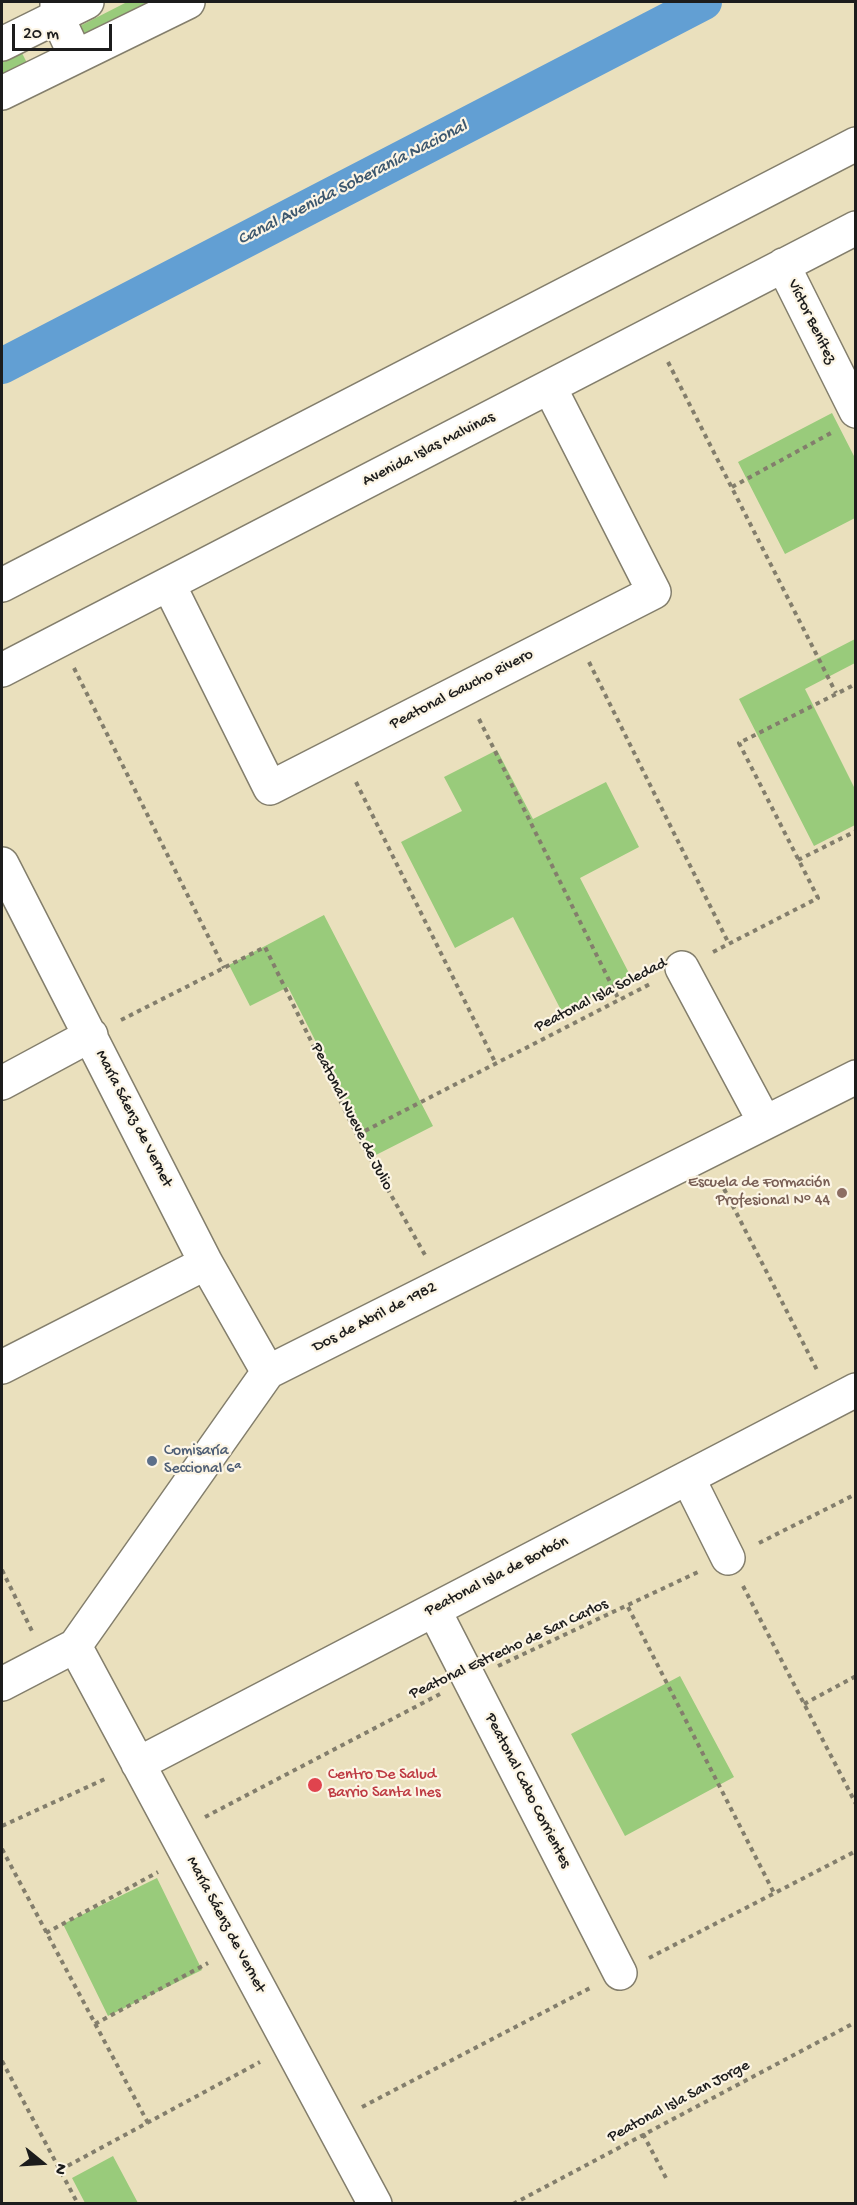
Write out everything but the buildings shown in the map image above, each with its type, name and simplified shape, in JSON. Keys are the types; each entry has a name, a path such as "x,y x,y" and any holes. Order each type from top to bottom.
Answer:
{"street":[{"path":"2,44 57,9 87,2"},
{"path":"2,93 75,55 188,2"},
{"path":"57,9 75,55"},
{"path":"2,585 855,144"},
{"name":"Avenida Islas Malvinas","path":"2,670 855,228"},
{"name":"Víctor Benítez","path":"783,265 845,421"},
{"name":"Peatonal Gaucho Rivero","path":"169,585 270,788 654,592 550,388"},
{"name":"María Sáenz de Vernet","path":"2,864 206,1263 268,1372"},
{"path":"682,968 764,1121"},
{"path":"2,1083 91,1035"},
{"name":"Dos de Abril de 1982","path":"2,1684 61,1654 268,1372 855,1077"},
{"path":"2,1367 206,1263"},
{"name":"Peatonal Isla de Borbón","path":"138,1764 845,1396"},
{"path":"688,1478 728,1558"},
{"name":"Peatonal Cabo Corrientes","path":"434,1610 620,1973"},
{"name":"María Sáenz de Vernet","path":"61,1654 138,1764 375,2204"}],"path":[{"path":"653,332 836,693"},
{"path":"732,487 845,421"},
{"path":"574,632 729,944"},
{"path":"61,640 224,968 91,1035"},
{"path":"855,684 739,743 798,860 855,831"},
{"path":"464,688 619,1000"},
{"path":"341,751 495,1064"},
{"name":"Peatonal Isla Soledad","path":"357,1135 818,898 798,860"},
{"name":"Peatonal Nueve de Julio","path":"224,968 265,947 357,1135 441,1284"},
{"path":"705,1153 845,1396"},
{"name":"Peatonal Estrecho de San Carlos","path":"46,1933 181,1844 469,1679 628,1607 855,1494"},
{"path":"728,1558 855,1804"},
{"path":"2,1570 61,1654"},
{"path":"628,1607 774,1893"},
{"path":"804,1704 855,1676"},
{"path":"2,1826 138,1764"},
{"path":"2,1849 148,2122"},
{"path":"95,2024 237,1947"},
{"name":"Peatonal Isla San Jorge","path":"513,2204 855,2022"},
{"path":"60,2170 290,2046"},
{"path":"2,2061 78,2204"},
{"path":"643,2134 666,2178"}],"green space":[{"path":"127,2 161,2 83,41 76,28"},
{"path":"19,47 31,71 2,86 2,56"},
{"path":"832,413 855,458 855,518 785,554 738,462"},
{"path":"855,639 855,663 805,689 855,789 855,825 814,846 739,699"},
{"path":"497,750 533,819 606,782 639,847 580,878 631,977 562,1012 513,917 455,948 401,842 462,811 444,777"},
{"path":"324,915 433,1126 374,1156 288,987 250,1006 229,965"},
{"path":"680,1676 734,1777 625,1836 571,1734"},
{"path":"157,1878 202,1970 108,2016 63,1924"},
{"path":"113,2156 138,2203 85,2203 72,2178"}],"waterway":[{"name":"Canal Avenida Soberanía Nacional","path":"2,366 704,2"}],"place":[{"name":"Escuela de Formación Profesional N° 44","path":"842,1193"},
{"name":"Comisaría Seccional 6ª","path":"152,1461"},
{"name":"Centro De Salud Barrio Santa Ines","path":"315,1785"}]}
